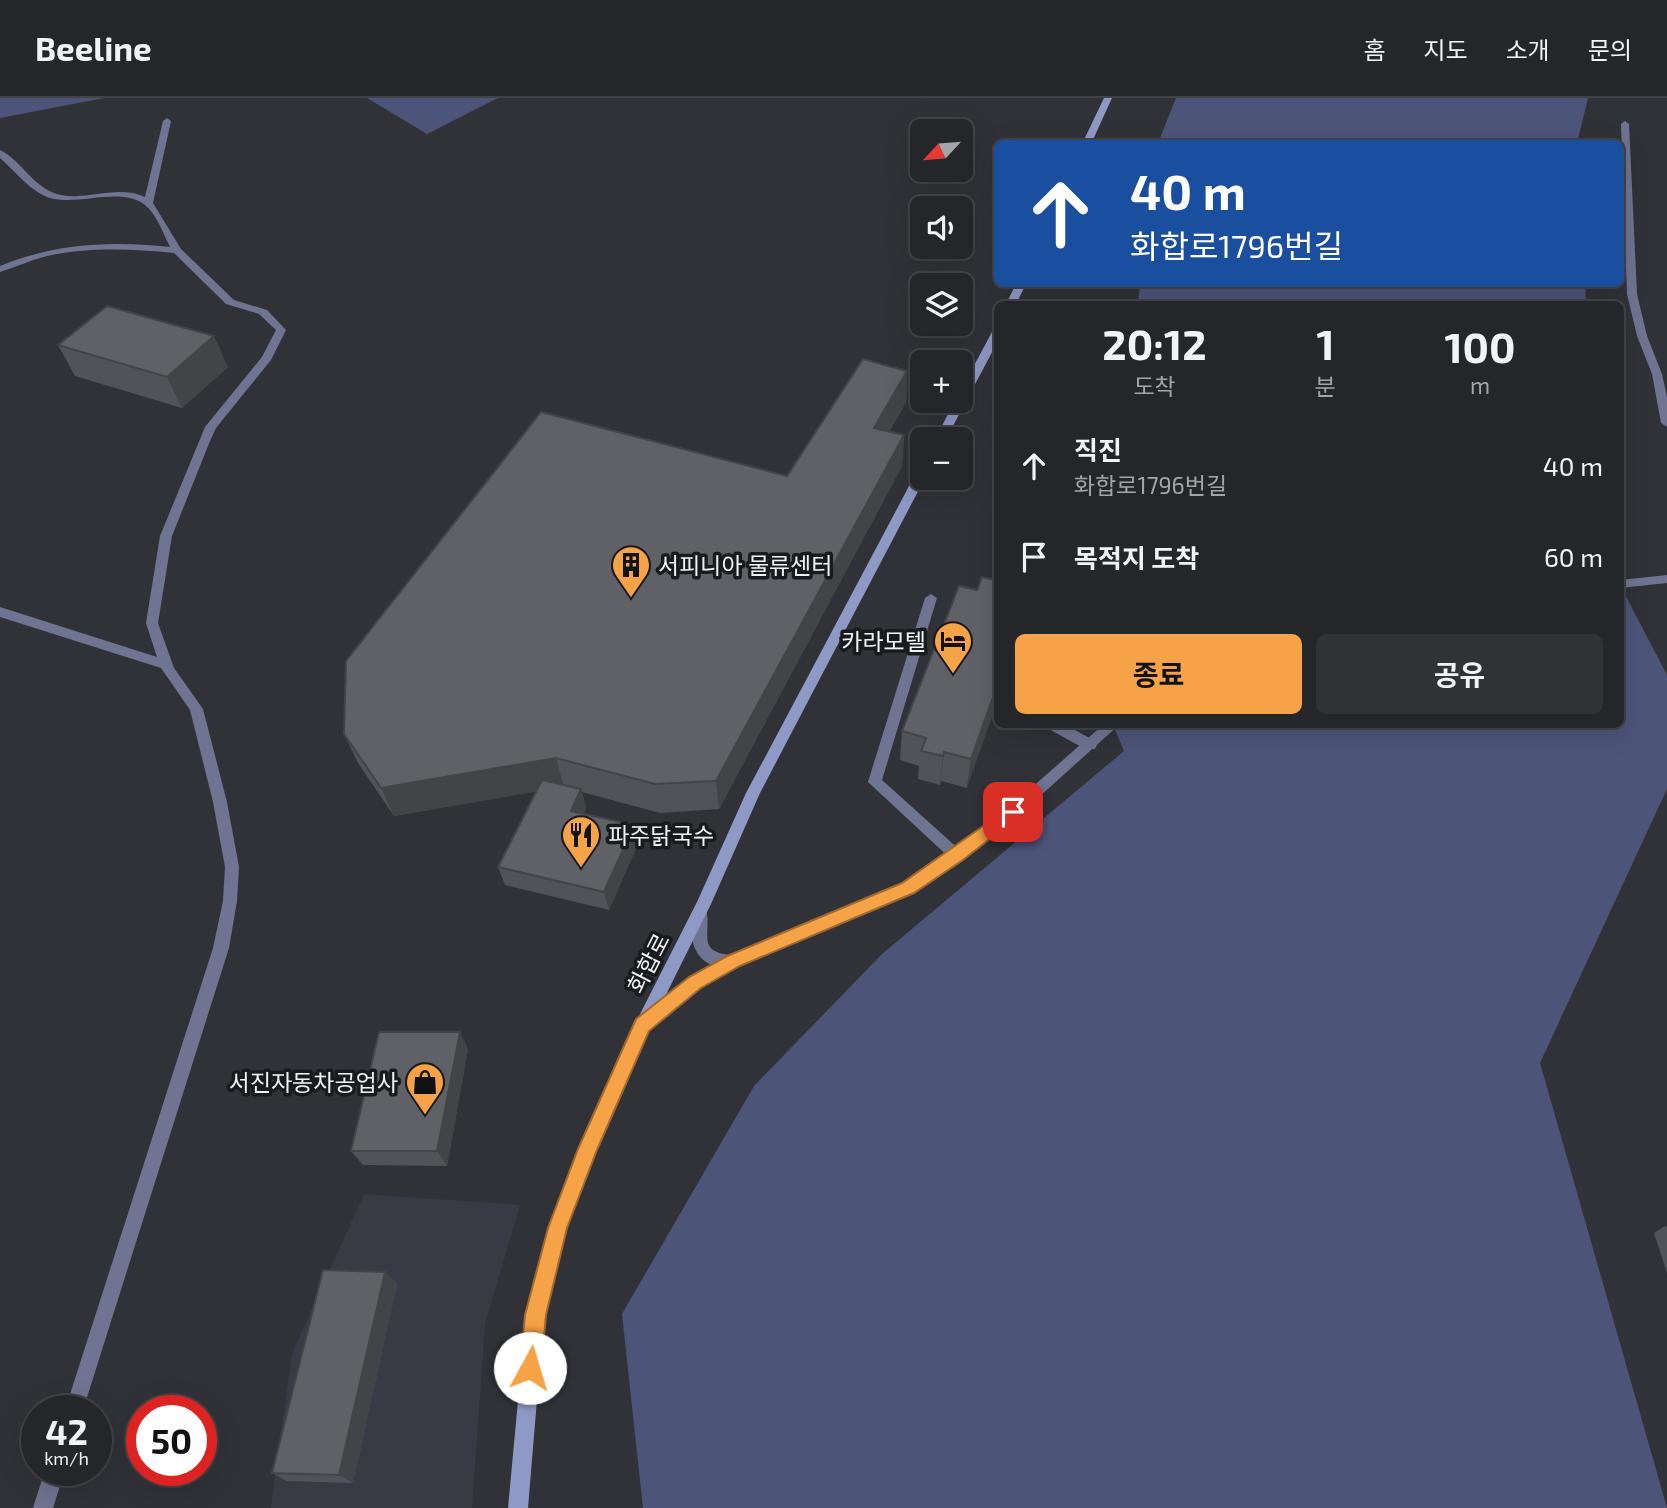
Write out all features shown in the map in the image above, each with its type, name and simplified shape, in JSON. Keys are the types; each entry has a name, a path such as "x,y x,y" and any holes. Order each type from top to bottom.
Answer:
{"main road":[{"path":"1088,140 1108,98"},
{"path":"973,376 994,337"},
{"name":"화합로","path":"518,1508 535,1315 557,1228 587,1149 753,793 913,490"}],"street":[{"path":"148,203 167,121"},
{"path":"1625,124 1632,294 1642,336 1657,374 1667,423"},
{"path":"0,153 52,195 126,196 148,203 177,250 230,302 262,312 281,330 267,358 211,427 166,536 152,623 167,665 196,709 232,867 230,901 221,948 79,1395"},
{"path":"0,269 21,259 80,246 108,244 177,250"},
{"path":"1624,584 1667,579"},
{"path":"932,598 876,782 957,856"},
{"path":"0,612 167,665"},
{"path":"1059,728 1090,745"},
{"path":"643,1025 695,983 734,961 908,888 994,829 1109,728"},
{"path":"700,911 698,933 705,954 715,961 734,961"},
{"path":"43,1508 50,1486"}],"shaded area":[{"path":"0,98 104,98 0,118"},
{"path":"367,98 498,98 427,134"},
{"path":"1176,98 1588,98 1578,140 1159,140"},
{"path":"1140,287 1585,287 1586,301 1138,301"},
{"path":"1624,593 1667,675 1667,789 1540,1063 1667,1508 643,1508 622,1314 754,1086 882,954 1124,751 1114,728 1624,728"},
{"path":"364,1194 520,1205 485,1324 472,1508 271,1508 292,1353"}],"building":[{"path":"107,306 214,336 167,377 58,345"},
{"name":"서피니아 물류센터","path":"863,359 907,371 874,428 904,435 716,781 655,784 556,758 381,788 344,734 346,661 541,412 787,476"},
{"path":"982,577 994,580 994,694 971,759 944,752 943,756 921,751 926,738 902,731 959,586 977,590"},
{"path":"542,780 581,789 571,811 634,825 604,892 498,867"},
{"path":"379,1032 460,1032 437,1151 351,1151"},
{"path":"323,1270 385,1272 339,1475 272,1473"}],"place":[{"name":"서피니아 물류센터","path":"631,599"},
{"name":"카라모텔","path":"953,675"},
{"name":"파주닭국수","path":"581,869"},
{"name":"서진자동차공업사","path":"425,1116"}],"route":[{"path":"530,1368 535,1315 557,1228 587,1149 643,1025 695,983 734,961 908,888 957,856 1013,812"}]}
